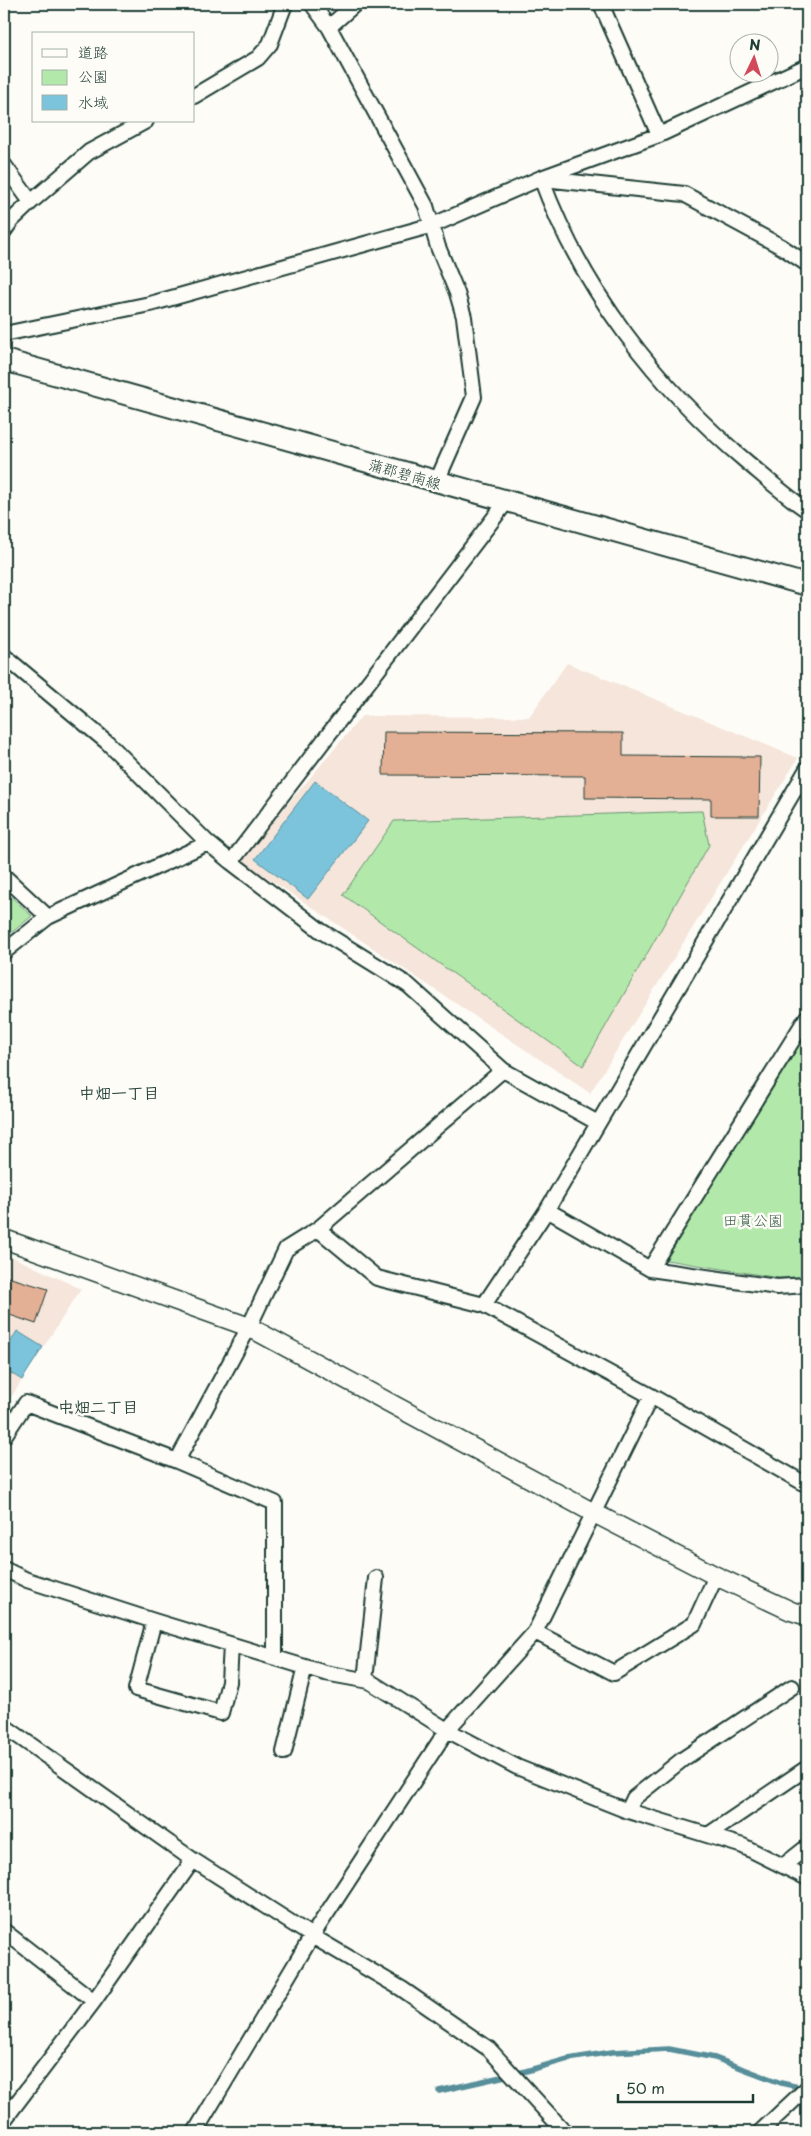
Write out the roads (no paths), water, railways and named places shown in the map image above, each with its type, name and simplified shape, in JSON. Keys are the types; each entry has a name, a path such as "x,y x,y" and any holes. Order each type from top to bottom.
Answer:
{"main road":[{"name":"蒲郡碧南線","path":"4,360 807,585"}],"street":[{"path":"195,95 258,58 270,44 285,4"},
{"path":"312,4 329,27 426,206 438,247 457,293 464,317 474,397 437,482"},
{"path":"329,27 355,4"},
{"path":"602,4 659,135"},
{"path":"4,334 150,304 433,225 541,178 659,135 807,66"},
{"path":"4,231 11,221 31,202 89,152 144,122"},
{"path":"4,165 31,202"},
{"path":"541,178 684,194 782,247 807,264"},
{"path":"541,178 556,218 608,312 666,385 713,434 807,510"},
{"path":"231,862 507,501"},
{"path":"4,656 106,742 208,843 231,862 321,932 408,985 503,1070 598,1122"},
{"path":"484,1305 547,1210 807,769"},
{"path":"4,952 48,918 208,843"},
{"path":"4,876 48,918"},
{"path":"650,1269 805,1024"},
{"path":"177,1461 249,1327 286,1249 318,1229 503,1070"},
{"path":"547,1210 650,1269 777,1287 807,1285"},
{"path":"318,1229 377,1278 484,1305 651,1396 807,1485"},
{"path":"4,1240 249,1327 592,1512 716,1576 791,1611 807,1616"},
{"path":"195,2132 312,1936 447,1730 534,1632 651,1396"},
{"path":"4,1436 26,1403 177,1461 276,1503 275,1658"},
{"path":"4,1569 26,1580 231,1645 305,1667 365,1680 447,1730 517,1767 628,1811 743,1846 807,1878"},
{"path":"534,1632 614,1673 694,1624 716,1576"},
{"path":"365,1680 376,1578"},
{"path":"154,1621 136,1689 221,1713 229,1682 231,1645"},
{"path":"284,1752 305,1667"},
{"path":"628,1811 634,1798 683,1760 792,1687"},
{"path":"4,1726 193,1860 312,1936 402,1989 488,2049 565,2132"},
{"path":"708,1835 807,1768"},
{"path":"783,1866 807,1847"},
{"path":"4,2120 94,2001 193,1860"},
{"path":"4,1931 94,2001"},
{"path":"760,2132 807,2088"}],"water":[{"path":"315,781 368,821 308,899 255,859"},
{"path":"17,1331 43,1347 22,1380 4,1369 4,1353"}],"waterway":[{"path":"439,2091 519,2073 568,2059 612,2052 669,2049 715,2058 781,2083 803,2088"}],"district":[{"name":"中畑一丁目","path":"119,1092"},
{"name":"中畑二丁目","path":"98,1406"}],"park label":[{"name":"田貫公園","path":"753,1219"}]}
